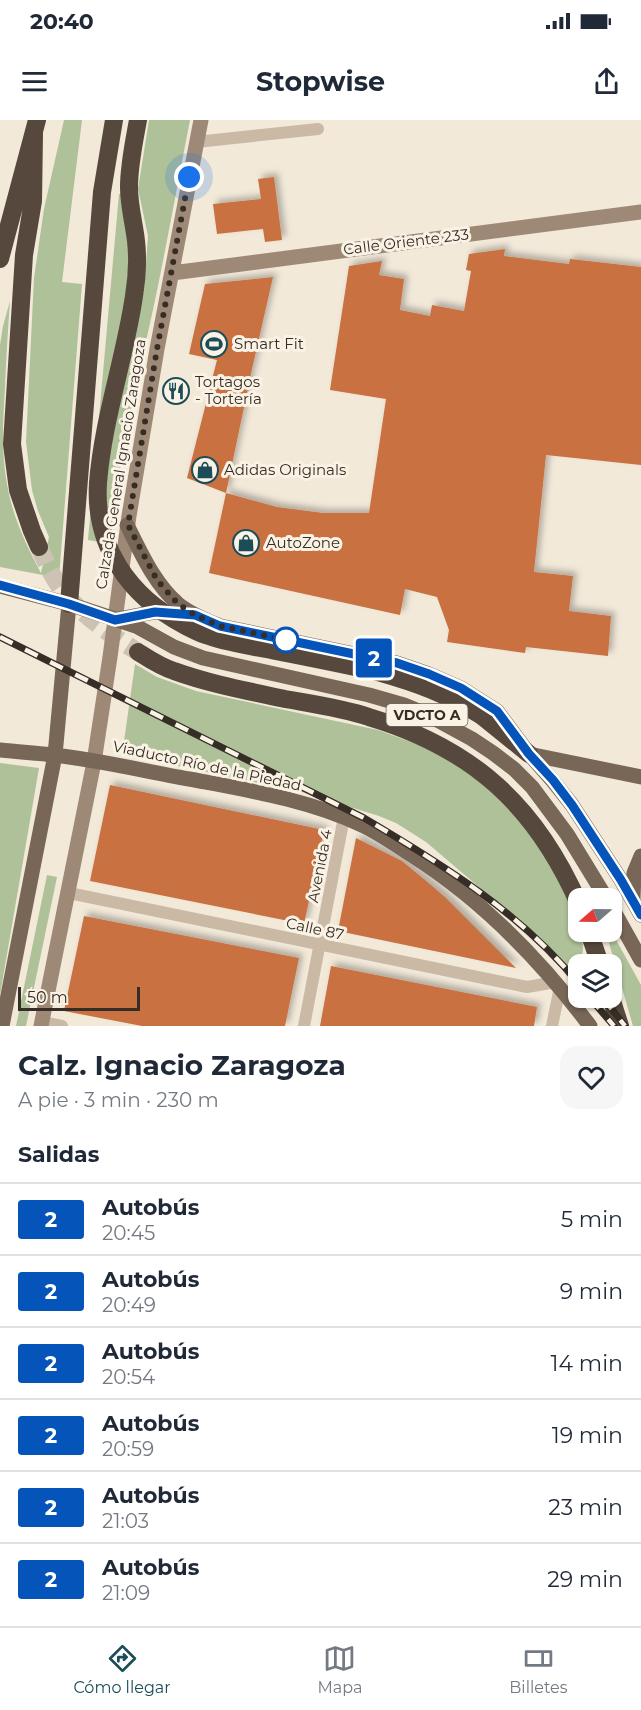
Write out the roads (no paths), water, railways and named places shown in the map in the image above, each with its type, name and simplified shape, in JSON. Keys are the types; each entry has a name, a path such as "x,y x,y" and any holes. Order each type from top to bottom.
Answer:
{"highway":[{"name":"Calzada General Ignacio Zaragoza","path":"69,604 102,192 114,120"},
{"path":"138,120 129,185 136,243 135,294 110,409 98,482 101,527 118,566 152,604 207,636 403,679 442,694 482,716 529,754"},
{"path":"0,259 35,126"},
{"path":"35,126 33,201 24,255 12,444 18,490 39,547"},
{"path":"138,652 172,671 204,681 366,716 407,729 452,752 506,792 522,810 547,844 571,888"},
{"path":"614,1008 620,1026"}],"main road":[{"name":"Calzada General Ignacio Zaragoza","path":"41,1024 94,762 128,525 155,360 201,120"},
{"name":"Calle Oriente 233","path":"172,273 641,212"},
{"path":"128,525 157,580 178,604 195,615 220,626 397,663 461,688 497,711 529,754 572,805 637,908"},
{"path":"0,585 69,604 115,620 155,612 195,615"},
{"name":"Calzada General Ignacio Zaragoza","path":"2,1026 56,755 69,604"},
{"name":"VDCTO A","path":"115,620 136,626 174,647 203,658 404,705 472,739 507,764 550,809 600,888"},
{"name":"Viaducto Río de la Piedad","path":"0,750 56,755 257,792 344,817 365,826 428,865 459,888 510,934 558,985 590,1026"},
{"path":"529,754 641,777"},
{"path":"608,771 641,771"},
{"path":"637,908 633,882 639,862"},
{"path":"622,926 641,960"}],"street":[{"path":"196,142 318,129"},
{"name":"Avenida 4","path":"304,1026 344,817"},
{"name":"Calle 87","path":"69,893 527,987 558,985"},
{"path":"552,1026 558,985"},
{"path":"41,1024 62,1026"}],"tunnel":[{"path":"39,547 56,581 82,612 138,652"}],"railway":[{"path":"0,637 364,818 393,835 451,872 506,912 568,972"},
{"path":"599,1008 614,1026"},
{"path":"611,1008 625,1026"}],"place":[{"name":"Smart Fit","path":"214,344"},
{"name":"Tortagos - Tortería","path":"176,391"},
{"name":"Adidas Originals","path":"205,470"},
{"name":"AutoZone","path":"246,543"}]}
